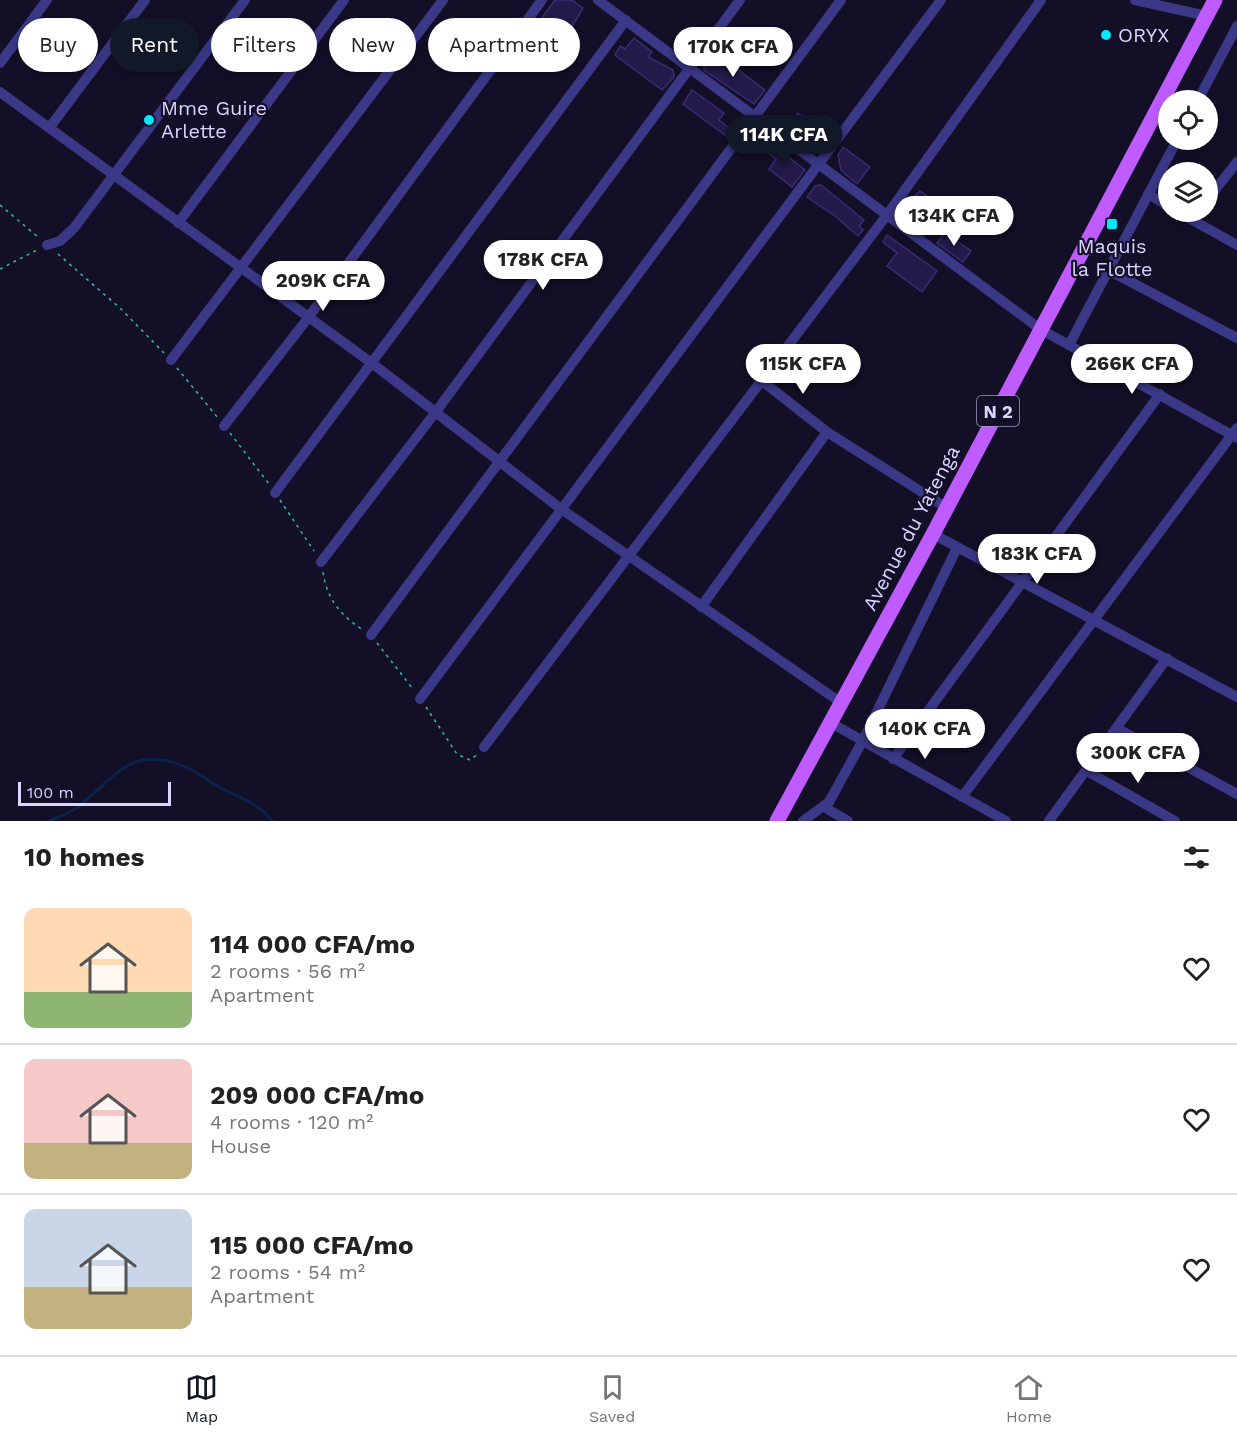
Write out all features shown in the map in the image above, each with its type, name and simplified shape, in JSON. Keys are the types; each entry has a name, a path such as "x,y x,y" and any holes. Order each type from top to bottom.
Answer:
{"main road":[{"name":"Avenue du Yatenga","path":"778,820 947,508 1215,0"}],"street":[{"path":"0,63 47,0"},
{"path":"50,127 146,0"},
{"path":"48,245 60,241 74,228 245,0"},
{"path":"178,223 344,0"},
{"path":"171,360 443,0"},
{"path":"224,426 308,318 542,0"},
{"path":"598,0 1040,329 1235,434 962,797"},
{"path":"321,562 435,413 740,0"},
{"path":"371,635 756,118 841,0"},
{"path":"420,699 941,0"},
{"path":"484,747 887,215 1041,0"},
{"path":"1135,0 1207,16"},
{"path":"275,493 373,364 626,20"},
{"path":"1203,90 1237,29"},
{"path":"0,92 373,364 561,509 840,702"},
{"path":"1070,345 1172,150"},
{"path":"1218,186 1237,162"},
{"path":"1148,194 1158,200"},
{"path":"1205,222 1237,245"},
{"path":"1108,270 1237,338"},
{"path":"762,381 827,432 947,508"},
{"path":"893,759 1160,394"},
{"path":"701,607 827,432"},
{"path":"933,534 1237,697"},
{"path":"803,821 824,807 862,742 957,548"},
{"path":"1049,821 1118,729 1167,658"},
{"path":"831,723 1006,821"},
{"path":"1118,729 1237,794"},
{"path":"1087,771 1175,821"},
{"path":"824,807 848,821"}],"path":[{"path":"0,205 121,309 171,360"},
{"path":"0,269 48,245"}],"building":[{"path":"555,0 572,0 583,8 577,18 542,18"},
{"path":"634,38 652,52 648,57 673,70 674,77 662,90 615,55 620,46 625,49"},
{"path":"713,51 765,90 754,104 704,70 704,64"},
{"path":"692,90 724,113 719,120 734,132 729,138 683,104"},
{"path":"798,113 830,136 816,153 777,124 782,118 790,124"},
{"path":"769,142 805,170 792,187 769,169 776,159 764,150"},
{"path":"843,147 870,167 857,184 841,170 838,155"},
{"path":"821,185 864,220 859,226 863,230 858,236 835,216 807,197 815,186"},
{"path":"920,191 927,196 914,214 925,221 919,227 899,211"},
{"path":"945,233 971,251 963,262 937,243"},
{"path":"887,235 937,271 922,292 887,266 897,253 883,242"}],"waterway":[{"path":"49,821 77,808 131,764 155,759 192,770 261,809 272,821"}],"place":[{"name":"ORYX","path":"1106,35"},
{"name":"Mme Guire Arlette","path":"149,120"},
{"name":"Maquis la Flotte","path":"1112,224"}]}
